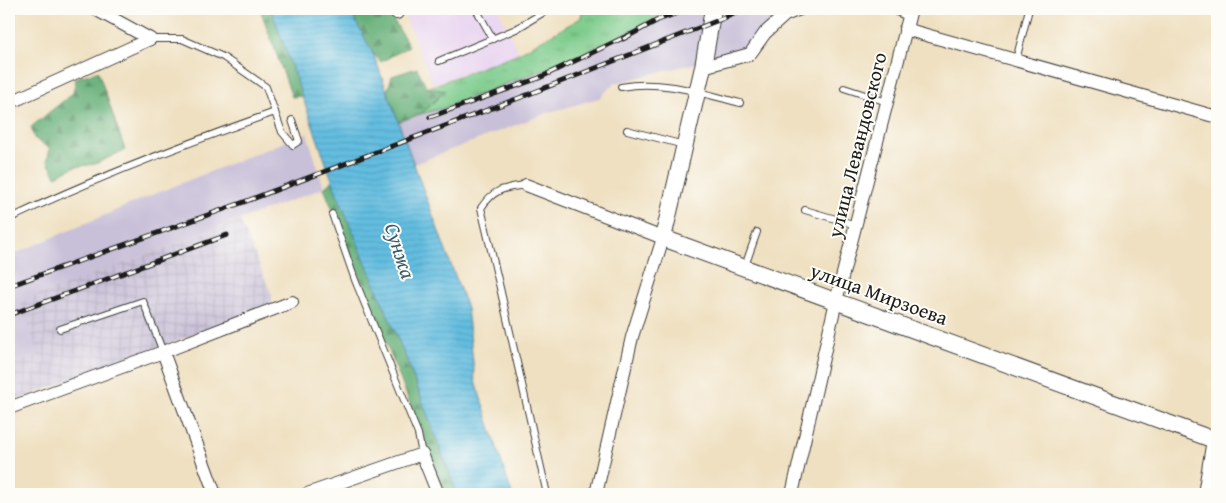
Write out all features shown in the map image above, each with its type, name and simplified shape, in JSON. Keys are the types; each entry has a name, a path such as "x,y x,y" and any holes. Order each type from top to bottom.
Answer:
{"street":[{"path":"95,9 150,38"},
{"path":"596,494 632,336 663,238 703,67 712,9"},
{"path":"703,67 750,54 765,33 785,15 800,9"},
{"path":"908,18 1016,60 1217,117"},
{"name":"улица Левандовского","path":"792,494 836,301 908,18"},
{"path":"9,103 150,38"},
{"name":"улица Мирзоева","path":"526,185 663,238 1217,439"},
{"path":"9,408 163,352 292,302"},
{"path":"163,352 215,494"},
{"path":"1206,494 1217,439"},
{"path":"307,494 422,454 438,494"}],"lane":[{"path":"476,9 493,39"},
{"path":"439,61 516,29 548,9"},
{"path":"890,9 908,18"},
{"path":"1016,60 1029,9"},
{"path":"150,38 182,40 223,57 266,87 282,132 293,145 299,142 292,120"},
{"path":"620,87 636,84 677,86 740,103"},
{"path":"844,88 887,102"},
{"path":"9,219 69,190 275,112"},
{"path":"627,130 684,145"},
{"path":"526,185 506,188 489,196 481,208 547,494"},
{"path":"805,210 856,224"},
{"path":"332,214 355,280 418,434 422,454"},
{"path":"744,267 756,232"},
{"path":"60,329 143,301 163,352"}],"shaded area":[{"path":"402,9 498,9 519,53 433,84"},
{"path":"680,9 788,9 746,51 615,83 599,98 547,113 414,164 398,122 443,108"},
{"path":"307,133 324,188 20,302 38,355 9,365 9,256 152,195"},
{"path":"240,220 272,295 272,305 9,403 9,365 38,355 19,302"}],"green space":[{"path":"260,9 271,9 303,96 292,97"},
{"path":"349,9 387,9 409,46 381,62 373,53"},
{"path":"582,9 680,9 658,17 581,55 443,108 421,114 445,91 427,88 519,53 581,18"},
{"path":"417,68 427,88 445,91 421,114 398,122 387,92 392,76"},
{"path":"98,71 125,150 95,164 74,167 56,176 47,161 50,149 34,138 31,127 73,93 76,78"},
{"path":"333,180 408,363 457,494 444,494 423,436 324,188"}],"water":[{"name":"Сунжа","path":"271,9 349,9 373,53 467,308 475,380 512,494 457,494 408,363 337,194"}],"railway":[{"path":"623,39 658,20 689,9"},
{"path":"9,286 244,202 747,9"},
{"path":"430,117 539,78 629,35"},
{"path":"9,315 227,235"}]}
